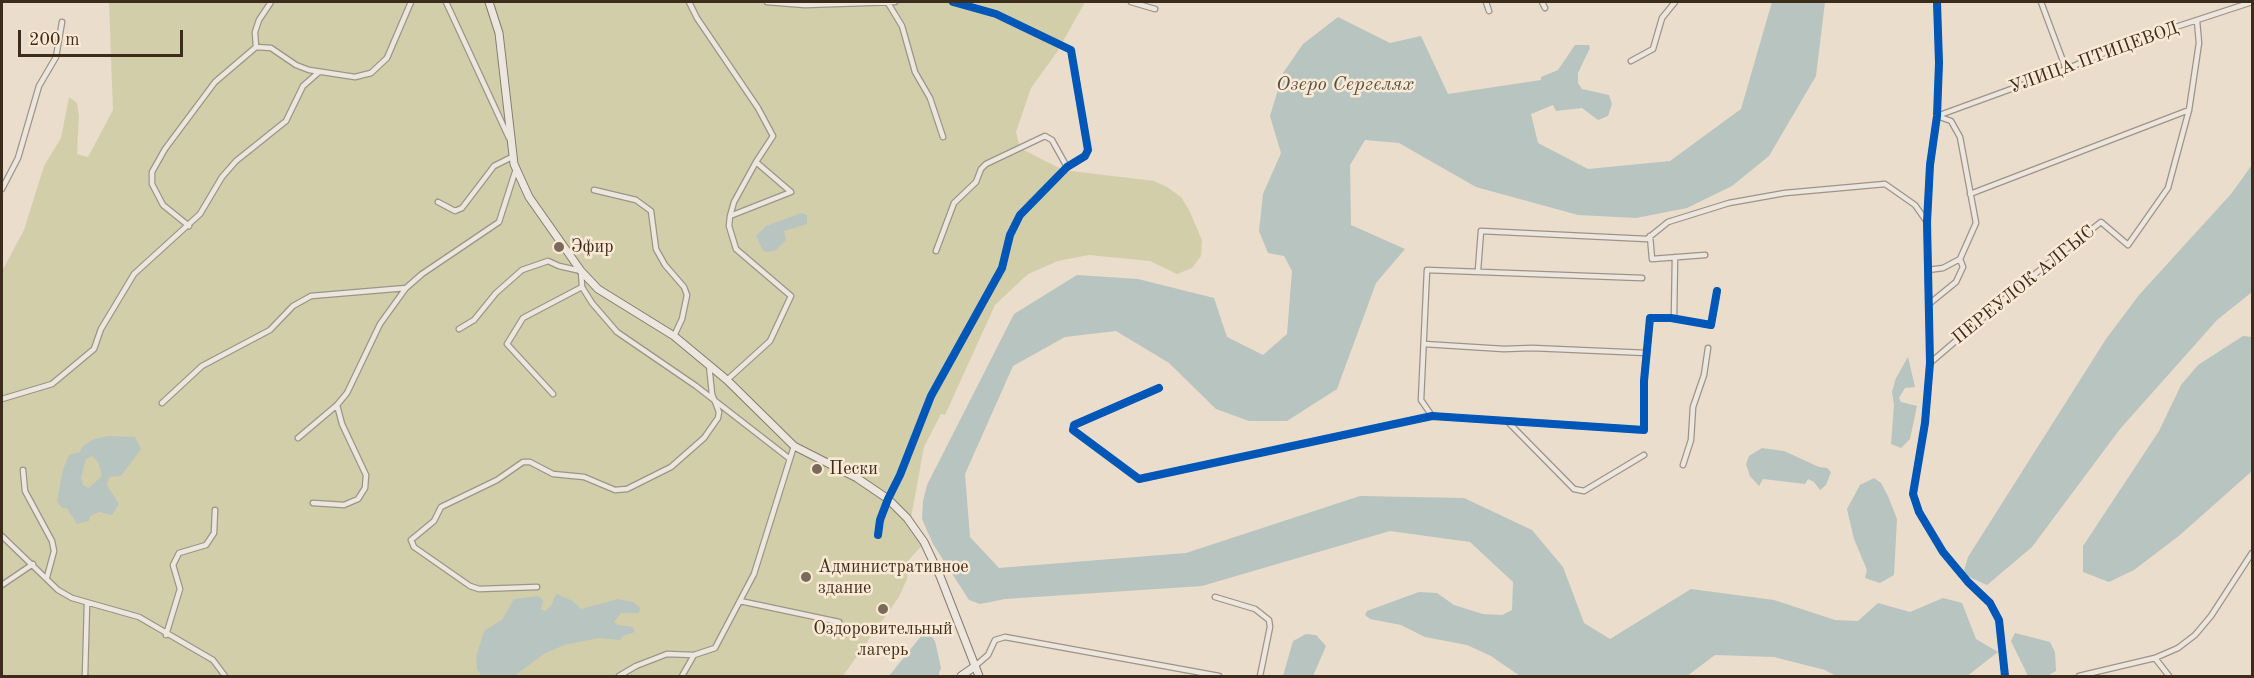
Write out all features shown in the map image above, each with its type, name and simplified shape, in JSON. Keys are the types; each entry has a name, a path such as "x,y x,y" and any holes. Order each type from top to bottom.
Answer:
{"main road":[{"path":"489,2 499,33 509,138 516,169 529,196 581,271 598,289 674,336 727,380 794,446 857,478 888,499 907,518 924,542 940,576 979,676"},
{"path":"961,676 974,667"}],"street":[{"path":"256,47 255,32 259,20 271,2"},
{"path":"189,226 163,205 152,184 152,172 165,149 209,89 246,53 256,47 271,48 296,65 319,72 355,77 371,73 380,67 391,51 411,2"},
{"path":"446,2 509,138"},
{"path":"689,2 697,18 758,108 773,136 734,202 729,226 736,249 791,296 770,341 727,380"},
{"path":"767,2 805,5 895,2"},
{"path":"878,535 880,520 888,499 900,475 931,396 1002,268 1010,235 1020,215 1066,167 1085,156 1089,142 1071,50 996,14 953,2"},
{"path":"1131,2 1155,9"},
{"path":"1486,2 1489,11"},
{"path":"1542,2 1545,8"},
{"path":"1631,61 1653,49 1662,18 1674,2"},
{"path":"1937,2 1939,63 1937,116 1930,165 1927,222 1930,363 1925,423 1913,494 1919,512 1943,552 1989,603 1999,621 2005,676"},
{"path":"2041,2 2066,69"},
{"name":"УЛИЦА ПТИЦЕВОД","path":"1937,116 2066,69 2136,40 2197,21 2239,4 2253,2"},
{"path":"888,3 902,26 915,72 930,98 943,137"},
{"name":"ПЕРЕУЛОК АЛГЫС","path":"1930,363 2030,277 2100,222 2128,245 2168,188 2189,110 2199,43 2197,21"},
{"path":"2,189 18,158 39,86 56,57 62,22"},
{"path":"2,399 52,384 94,349 101,329 134,274 201,214 222,177 236,161 286,121 303,86 319,72"},
{"path":"1970,194 2189,110"},
{"path":"1928,270 1943,268 1960,259 1976,223 1960,137 1951,122 1937,116"},
{"path":"936,251 954,203 976,182 981,169 986,164 1045,135 1052,140 1066,167"},
{"path":"438,202 455,211 462,208 494,166 512,157"},
{"path":"730,216 791,192 756,162"},
{"path":"298,438 337,405 351,386 391,305 406,288 422,274 499,222 516,169"},
{"path":"1478,270 1481,231 1647,239 1668,222 1758,196 1886,184 1915,205 1927,222"},
{"path":"594,190 636,200 651,211 656,249 665,265 684,287 687,295 682,319 674,336"},
{"path":"1650,236 1652,259 1705,255"},
{"path":"1674,318 1675,257"},
{"path":"1929,304 1956,282 1963,267 1960,259"},
{"path":"459,329 474,320 496,293 522,270 548,261 559,267 581,271 582,287 603,319 617,332 716,402 790,459"},
{"path":"1432,416 1421,400 1427,270 1478,270 1642,278"},
{"path":"553,394 507,344 523,318 582,287"},
{"path":"162,403 202,366 270,330 293,306 311,296 406,288"},
{"path":"1159,388 1074,425 1073,430 1139,479 1432,416 1509,423 1644,430 1650,318 1674,318 1711,325 1717,291"},
{"path":"1424,344 1504,350 1532,348 1647,354"},
{"path":"1683,465 1691,440 1693,407 1704,375 1708,348"},
{"path":"537,587 479,589 470,586 414,547 411,540 434,522 441,507 497,480 523,462 530,462 553,474 584,477 615,490 627,489 671,467 704,438 718,418 719,412 712,394 709,365"},
{"path":"313,503 344,505 358,499 365,488 366,476 342,424 337,405"},
{"path":"1509,423 1574,489 1584,490 1644,455"},
{"path":"619,676 636,666 666,654 694,655 715,648 754,574 794,446"},
{"path":"23,470 25,491 52,541 54,551 47,577"},
{"path":"166,634 180,589 173,565 179,553 206,545 214,533 215,510"},
{"path":"2,536 58,590 87,603 129,613 213,660 225,676"},
{"path":"2079,676 2155,658 2178,648 2195,635 2253,553"},
{"path":"2,585 33,564"},
{"path":"1215,597 1256,609 1269,620 1270,627 1260,676"},
{"path":"740,601 839,622"},
{"path":"85,676 87,603"},
{"path":"974,667 988,655 995,640 1005,637 1219,676"},
{"path":"682,676 694,655"},
{"path":"2155,658 2169,676"}],"shaded area":[{"path":"109,2 1085,2 1057,52 1031,88 1016,132 1020,148 1063,170 1154,181 1167,187 1181,197 1189,210 1202,240 1201,256 1192,268 1177,274 1150,261 1089,255 1058,261 1028,274 995,305 945,415 941,414 924,447 910,523 923,544 909,560 907,579 899,597 843,676 2,676 2,271 24,230 44,166 61,138 69,97 77,103 79,116 77,154 88,157 113,110"}],"water":[{"name":"Озеро Сергелях","path":"1772,2 1825,2 1816,76 1769,156 1732,186 1687,208 1636,218 1578,215 1476,187 1399,143 1365,140 1350,165 1351,225 1405,249 1376,283 1337,389 1287,421 1249,421 1216,409 1169,363 1116,331 1065,337 1013,366 965,474 970,537 999,568 1186,553 1360,496 1464,498 1532,530 1563,567 1584,623 1610,639 1691,589 1774,600 1835,620 1858,621 1878,603 1910,612 1943,598 1962,603 1976,639 1998,652 1967,676 1836,676 1825,670 1774,657 1715,655 1687,676 1520,676 1491,656 1467,645 1425,637 1401,625 1370,619 1365,615 1367,611 1419,592 1437,593 1454,605 1483,614 1502,615 1512,610 1513,582 1470,542 1390,531 1202,586 1005,599 980,604 969,600 933,544 922,519 923,501 927,485 1014,314 1077,275 1138,279 1214,298 1227,337 1263,355 1287,334 1292,271 1284,256 1268,253 1259,231 1263,194 1281,153 1270,116 1283,73 1303,44 1338,17 1390,43 1421,36 1448,94 1541,80 1541,77 1558,70 1575,45 1589,45 1590,48 1578,73 1578,83 1582,89 1609,95 1612,104 1608,116 1598,120 1582,108 1556,111 1553,105 1531,114 1538,143 1588,169 1670,161 1741,109"},
{"path":"2252,165 2252,292 2217,320 2120,429 2032,547 1987,585 1963,574 1968,557 2106,339 2139,295 2231,194"},
{"path":"801,213 807,215 807,224 784,231 786,240 776,250 763,251 756,236 766,226"},
{"path":"2243,336 2252,337 2252,471 2180,535 2134,570 2109,582 2083,572 2083,546 2159,431 2181,385 2198,365"},
{"path":"1908,357 1915,387 1905,388 1899,398 1901,402 1917,406 1910,439 1901,448 1891,444 1894,405 1892,392 1896,378"},
{"path":"109,436 135,437 141,449 121,476 109,477 107,485 119,504 112,515 99,512 90,516 89,521 77,524 67,508 62,508 57,501 63,469 69,455 80,452 82,447 94,439","holes":["92,456 98,462 102,476 89,488 83,485 81,477 86,459"]},
{"path":"1762,448 1784,451 1819,467 1827,468 1831,472 1826,485 1820,490 1814,482 1808,479 1805,484 1763,479 1759,486 1750,476 1746,464 1749,456"},
{"path":"1874,478 1881,483 1897,519 1894,575 1880,583 1865,578 1867,570 1854,539 1847,509 1860,485"},
{"path":"556,594 573,601 581,609 618,599 633,602 640,608 639,613 621,613 614,622 618,625 633,627 635,632 623,636 620,640 599,638 564,645 544,654 514,676 482,676 477,669 476,657 484,631 502,620 514,599 538,596 543,600 541,609 545,611 551,606"},
{"path":"926,630 935,641 941,668 938,676 889,676"},
{"path":"2015,633 2050,642 2055,652 2056,671 2047,676 2028,676 2011,641"},
{"path":"1306,634 1316,635 1326,646 1313,676 1283,676 1293,641"}],"cycle path":[{"path":"878,535 880,520 888,499 900,475 931,396 1002,268 1010,235 1020,215 1067,167 1085,156 1088,150 1071,50 996,14 953,2"},
{"path":"1937,2 1939,63 1937,116 1930,165 1927,222 1930,363 1925,423 1913,494 1919,512 1943,552 1968,582 1990,603 1999,620 2005,676"},
{"path":"1159,388 1074,425 1073,430 1139,479 1432,416 1644,430 1644,381 1650,318 1671,318 1711,325 1717,291"}],"place":[{"name":"Эфир","path":"559,247"},
{"name":"Пески","path":"817,469"},
{"name":"Административное здание","path":"806,577"},
{"name":"Оздоровительный лагерь","path":"883,609"}]}
